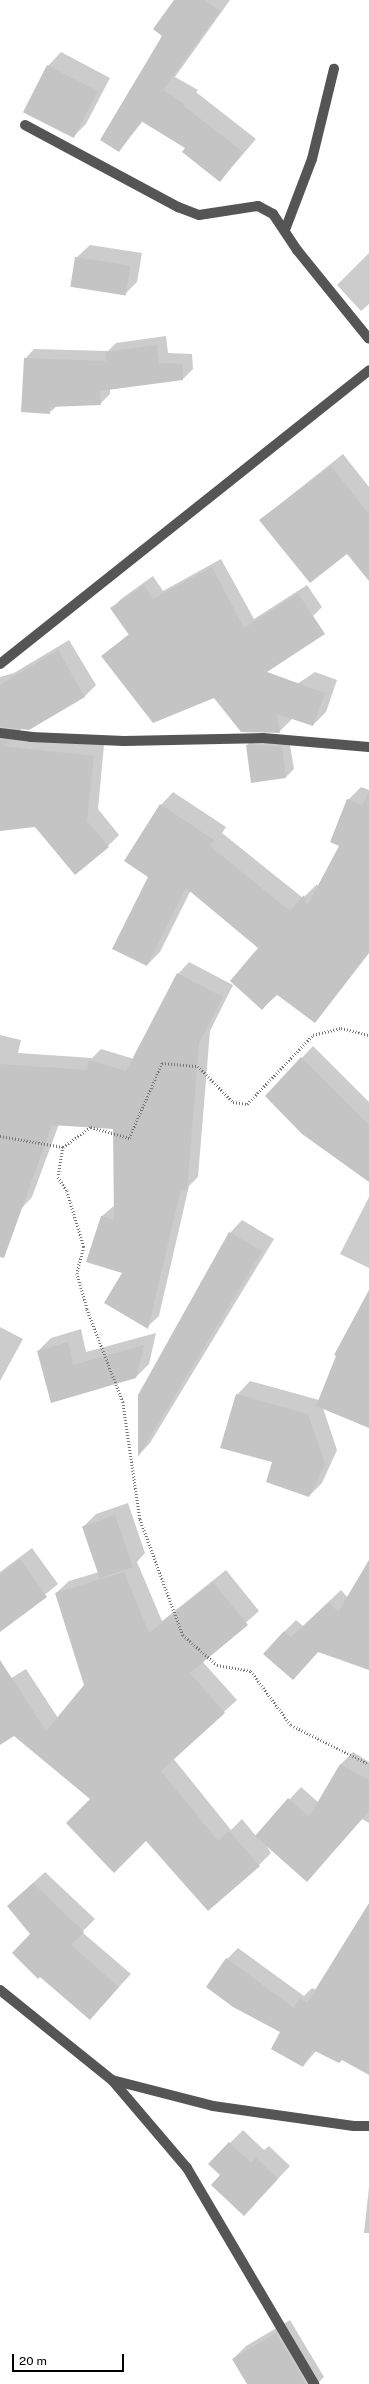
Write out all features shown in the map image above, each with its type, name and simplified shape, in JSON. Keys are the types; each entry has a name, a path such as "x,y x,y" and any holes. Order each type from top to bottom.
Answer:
{"street":[{"path":"285,230 312,159 334,69"},
{"path":"25,125 178,207 199,215 258,206 273,214 297,250 369,339"},
{"path":"0,664 369,370"},
{"path":"0,733 30,737 124,741 263,738 369,747"},
{"path":"0,1990 112,2080 187,2168 314,2384"},
{"path":"112,2080 213,2106 354,2126 369,2126"}],"path":[{"path":"369,1035 341,1028 313,1035 247,1104 233,1102 198,1066 162,1063 129,1138 91,1127 63,1147 58,1177 67,1191 84,1247 77,1273 87,1309 123,1402 140,1519 183,1635 217,1665 251,1672 291,1725 369,1764"},
{"path":"0,1136 63,1147"}],"building":[{"path":"174,0 204,0 220,11 163,90 185,104 184,106 243,152 220,182 182,152 185,148 141,121 119,152 100,140 162,36 153,29"},
{"path":"47,65 98,91 74,138 23,112"},
{"path":"75,257 130,266 126,295 70,287"},
{"path":"157,345 159,363 183,364 183,380 100,391 101,405 50,407 50,414 21,412 24,358 106,361 105,352"},
{"path":"331,466 369,514 369,581 347,554 310,583 259,520"},
{"path":"212,567 244,628 298,593 325,634 267,672 325,693 313,726 277,714 280,733 241,732 214,698 153,723 101,656 129,635 110,608 144,585 153,599"},
{"path":"58,650 85,697 29,730 0,727 0,685"},
{"path":"0,740 11,741 3,746 94,756 87,821 109,847 75,875 35,827 0,831"},
{"path":"246,745 282,746 286,778 251,783"},
{"path":"369,791 369,953 315,1023 276,994 262,1010 230,981 258,948 186,888 147,966 112,949 148,877 124,861 160,804 214,840 210,846 290,911 304,895 307,906 339,846 330,842 347,799 362,805"},
{"path":"177,973 223,997 199,1043 187,1190 181,1189 148,1329 104,1303 122,1273 86,1262 101,1216 114,1220 113,1129 52,1125 4,1258 0,1257 0,1064 87,1070 89,1060 126,1071"},
{"path":"301,1057 369,1125 369,1182 302,1134 265,1096"},
{"path":"229,1232 262,1251 138,1457 138,1395"},
{"path":"369,1290 369,1428 316,1406 336,1356 334,1355"},
{"path":"68,1342 73,1365 144,1345 136,1378 51,1403 37,1351"},
{"path":"236,1394 308,1414 325,1464 309,1497 266,1482 272,1462 220,1448"},
{"path":"115,1515 133,1567 100,1578 82,1526"},
{"path":"20,1559 47,1597 0,1632 0,1574"},
{"path":"369,1560 369,1670 318,1652 293,1680 263,1654 284,1631 291,1637 329,1602 338,1612"},
{"path":"124,1572 149,1633 213,1582 248,1625 190,1673 225,1713 161,1771 218,1841 229,1831 260,1866 208,1911 146,1841 114,1873 66,1823 90,1799 14,1736 0,1745 0,1660 46,1731 84,1685 55,1593"},
{"path":"340,1764 369,1780 369,1811 307,1882 255,1836 288,1798 309,1817"},
{"path":"33,1883 84,1932 71,1945 119,1987 90,2020 40,1977 38,1979 12,1953 30,1934 7,1906"},
{"path":"369,1903 369,2075 342,2060 339,2063 313,2050 303,2067 271,2049 280,2032 233,2007 206,1987 226,1958 294,2008 299,1998 307,2003"},
{"path":"229,2142 251,2163 256,2158 278,2179 244,2216 211,2185 220,2175 208,2164"},
{"path":"276,2333 306,2384 247,2384 232,2359"}]}
